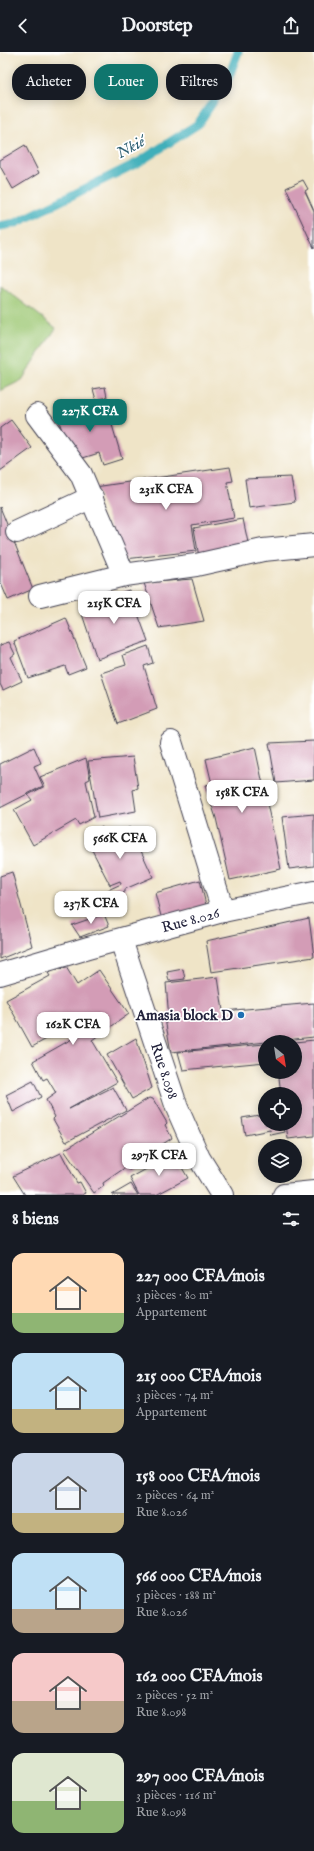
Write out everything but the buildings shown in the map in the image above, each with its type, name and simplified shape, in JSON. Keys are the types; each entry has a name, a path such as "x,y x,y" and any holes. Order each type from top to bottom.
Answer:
{"street":[{"path":"37,415 76,465 92,497 124,575"},
{"path":"17,532 92,497"},
{"path":"40,596 124,575 196,565 263,550 314,545"},
{"path":"171,742 223,911"},
{"name":"Rue 8.026","path":"0,974 80,950 223,911 314,892"},
{"name":"Rue 8.098","path":"121,940 177,1108 199,1158 222,1195"},
{"path":"284,1195 314,1192"}],"green space":[{"path":"0,285 56,328 22,380 0,391"}],"waterway":[{"name":"Nkié","path":"0,226 16,223 139,162 198,124 228,79 238,52"}],"place":[{"name":"Amasia block D","path":"241,1015"}]}
